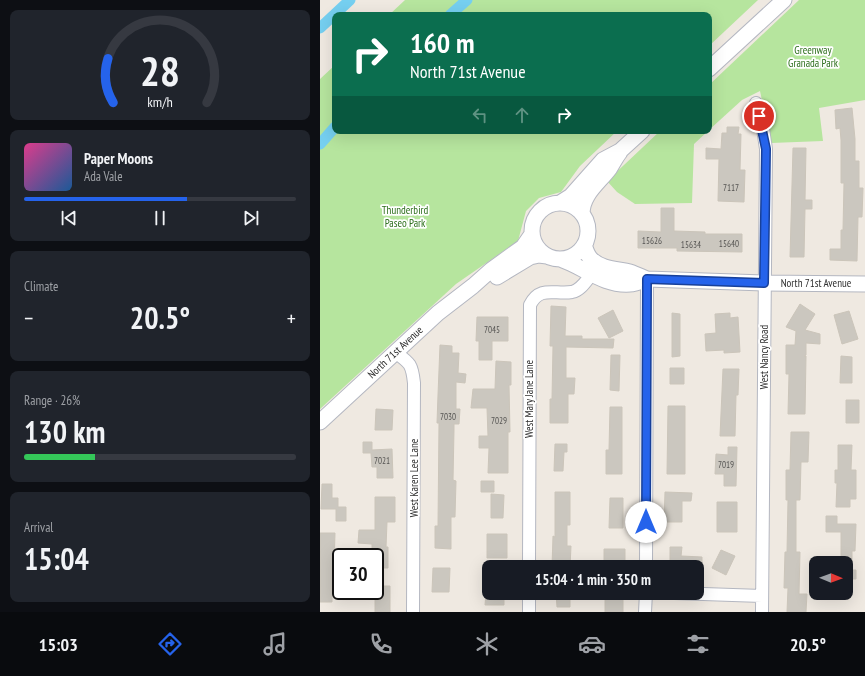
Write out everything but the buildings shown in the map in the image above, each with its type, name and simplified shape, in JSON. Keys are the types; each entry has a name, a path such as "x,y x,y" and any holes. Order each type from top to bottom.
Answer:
{"street":[{"path":"712,66 784,0"},
{"name":"West Nancy Road","path":"756,103 763,129 766,149 762,612"},
{"path":"560,203 571,196 603,160 620,151 639,134"},
{"path":"582,214 582,206 585,198 610,168 620,151"},
{"path":"560,203 568,204 576,208 582,214 588,229 584,245"},
{"name":"North 71st Avenue","path":"560,203 551,204 536,216 532,234 537,246 541,252 576,265 590,275 612,282 630,284 647,279 764,283 865,284"},
{"name":"North 71st Avenue","path":"320,422 438,313 491,270 523,247 532,234"},
{"name":"North 71st Avenue","path":"584,245 586,253 596,263 630,272 647,279"},
{"name":"North 71st Avenue","path":"473,286 496,277 530,258 539,255 567,258 574,255 584,245"},
{"name":"West Mary Jane Lane","path":"529,560 530,305 534,297 543,293 573,292 582,286 590,275"},
{"path":"646,560 647,279"},
{"name":"West Karen Lee Lane","path":"395,352 407,361 413,370 414,382 413,612"},
{"path":"704,594 762,596"},
{"path":"529,600 529,612"},
{"path":"646,600 646,612"}],"green space":[{"path":"405,0 758,0 712,43 712,12 392,12"},
{"name":"Greenway Granada Park","path":"799,0 865,0 865,100 819,108 823,141 771,143 760,91 742,100 712,127 712,82"},
{"name":"Thunderbird Paseo Park","path":"332,68 332,134 614,134 580,166 561,192 539,198 526,211 518,241 456,284 320,409 320,79"},
{"path":"657,134 705,134 694,144 692,203 635,204 617,192 607,181"}],"waterway":[{"path":"337,12 350,0"},
{"path":"453,12 467,0"},
{"path":"320,28 332,17"},
{"path":"320,144 332,130"}],"route":[{"path":"646,522 647,279 764,283 766,149 763,129 759,116"}]}
